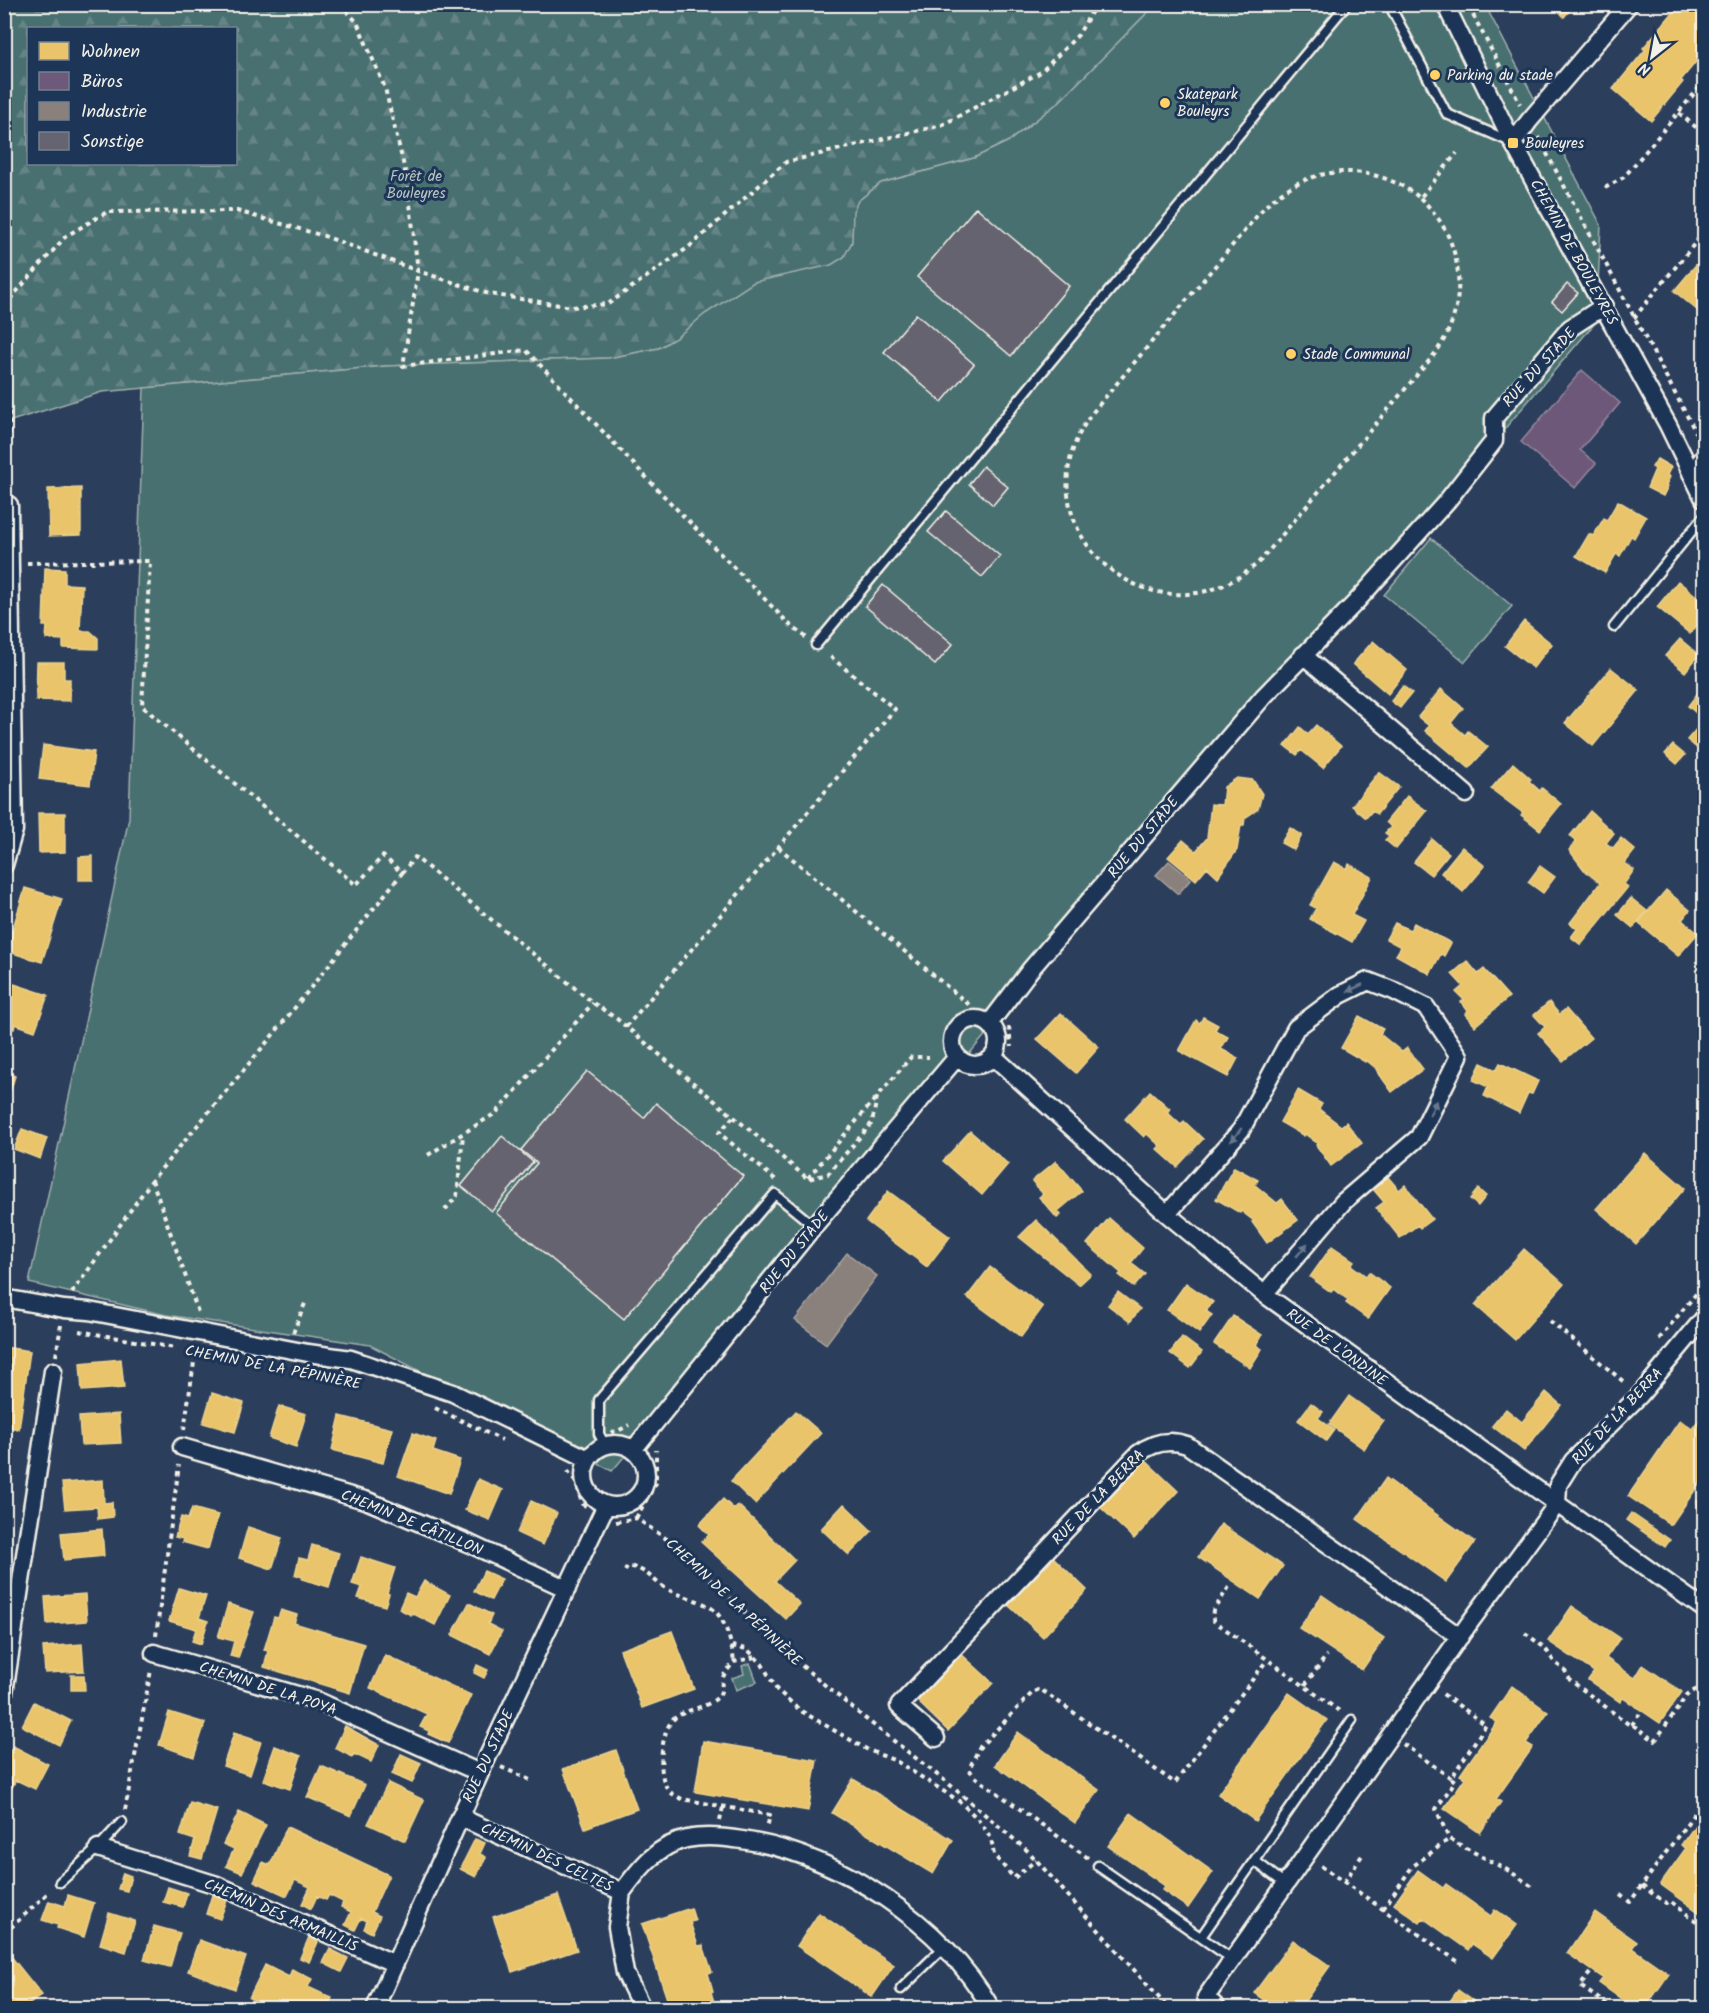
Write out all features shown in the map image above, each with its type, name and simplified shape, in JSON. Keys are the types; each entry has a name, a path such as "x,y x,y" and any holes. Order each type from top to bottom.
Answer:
{"street":[{"name":"CHEMIN DE BOULEYRES","path":"1445,4 1514,143 1668,425 1704,499"},
{"path":"1514,143 1529,121 1629,4"},
{"name":"RUE DU STADE","path":"988,1024 1030,970 1264,696 1356,602 1447,501 1494,441 1494,418 1570,328 1604,306"},
{"path":"1691,473 1704,457"},
{"path":"4,865 14,830 9,504"},
{"path":"1303,656 1466,794"},
{"path":"1167,1214 1241,1130 1296,1028 1340,995 1368,981 1426,1007 1459,1056 1419,1137 1343,1202 1264,1294"},
{"path":"977,1019 994,1029 998,1042 993,1056 980,1064 972,1065 957,1057 951,1040 960,1024 977,1019"},
{"name":"RUE DE L'ONDINE","path":"993,1056 1167,1214 1264,1294 1704,1609"},
{"name":"RUE DU STADE","path":"633,1450 814,1226 957,1057"},
{"name":"CHEMIN DE LA PÉPINIÈRE","path":"4,1298 64,1309 89,1311 199,1333 351,1359 453,1393 588,1459"},
{"name":"RUE DE LA BERRA","path":"1217,2008 1206,1997 1460,1637 1557,1504 1558,1485 1573,1461 1640,1395 1704,1318"},
{"path":"4,1693 53,1371"},
{"name":"RUE DE LA BERRA","path":"936,1738 899,1706 1138,1454 1161,1442 1177,1441 1187,1445 1460,1637"},
{"path":"618,1444 633,1450 642,1459 646,1469 647,1479 642,1492 628,1504 604,1510 590,1495 586,1486 584,1470 588,1459 605,1445 618,1444"},
{"name":"CHEMIN DE CÂTILLON","path":"182,1447 368,1501 470,1544 567,1589"},
{"name":"RUE DU STADE","path":"375,2008 480,1773 604,1510"},
{"name":"CHEMIN DE LA POYA","path":"154,1653 318,1701 480,1773"},
{"name":"CHEMIN DES CELTES","path":"460,1817 622,1892 617,1928 625,1973 642,2008"},
{"path":"622,1892 639,1869 660,1850 687,1839 717,1836 760,1842 802,1855 845,1874 916,1920 944,1947 991,2008"},
{"name":"CHEMIN DES ARMAILLIS","path":"98,1848 217,1886 395,1964"}],"lane":[{"path":"816,645 1347,4"},
{"path":"1389,4 1447,114 1514,143"},
{"path":"1614,627 1704,516"},
{"path":"605,1445 599,1434 599,1400 775,1194 814,1226"},
{"path":"1201,1937 1352,1720"},
{"path":"60,1882 98,1848 122,1822"},
{"path":"1255,1861 1286,1884"},
{"path":"1098,1866 1232,1959"},
{"path":"901,1989 944,1947"}],"path":[{"path":"340,4 357,22 385,88 407,179 418,271 403,366 526,350 791,626 895,709 626,1027"},
{"path":"431,4 442,11 473,4"},
{"path":"4,306 66,236 107,212 237,210 327,237 418,271 489,294 572,308 608,304 689,247 786,162 942,126 1041,72 1078,35 1096,4"},
{"path":"1468,4 1704,449"},
{"path":"1605,188 1624,177 1704,82"},
{"path":"1679,112 1704,136 1695,148 1704,156"},
{"path":"1420,198 1457,153"},
{"path":"1339,171 1363,172 1379,176 1401,185 1420,198 1440,220 1455,254 1459,290 1450,328 1433,356 1262,560 1244,575 1228,584 1189,594 1169,594 1145,590 1129,583 1107,568 1087,545 1071,509 1068,472 1077,438 1093,412 1261,211 1293,185 1311,177 1339,171"},
{"path":"1634,318 1704,232"},
{"path":"4,340 8,351 9,504"},
{"path":"11,563 150,561 142,706 356,885 382,856 402,873"},
{"path":"778,847 972,1007"},
{"path":"53,1371 64,1309 75,1288 152,1180 277,1030 415,858 593,1003 626,1027 808,1179"},
{"path":"428,1155 496,1113 593,1003"},
{"path":"1010,1024 1011,1050"},
{"path":"808,1179 911,1057 929,1057"},
{"path":"808,1179 828,1174 872,1123 877,1097"},
{"path":"733,1117 719,1133 782,1185 775,1194"},
{"path":"445,1210 457,1196 463,1134"},
{"path":"122,1822 154,1653 199,1333 199,1316 152,1180"},
{"path":"1653,1347 1704,1284"},
{"path":"1550,1321 1624,1382"},
{"name":"CHEMIN DE LA PÉPINIÈRE","path":"60,1327 207,1354"},
{"path":"1617,1391 1632,1374"},
{"name":"CHEMIN DE LA PÉPINIÈRE","path":"335,1377 357,1382"},
{"path":"432,1407 506,1442"},
{"name":"CHEMIN DE LA PÉPINIÈRE","path":"559,1467 569,1472 576,1483 582,1504 604,1510 619,1523 636,1518 671,1542 795,1660 950,1784 1036,1860 1168,2008"},
{"path":"626,1571 628,1566 641,1568 666,1589 714,1610 732,1646 734,1662"},
{"path":"1229,1587 1213,1611 1214,1621 1352,1720"},
{"path":"1525,1633 1545,1648 1555,1663 1564,1669 1570,1680 1631,1726 1633,1725 1655,1741 1687,1695 1697,1689 1704,1679"},
{"path":"732,1646 747,1649 762,1664 777,1690 801,1711 868,1750 896,1761 958,1801 979,1820 991,1838 994,1856 1014,1878 1036,1860"},
{"path":"1305,1685 1327,1655"},
{"path":"755,1657 734,1662 723,1677 723,1689 716,1699 674,1718 667,1727 661,1774 671,1794 681,1799 770,1815"},
{"path":"1098,1866 974,1776 969,1769 980,1748 1033,1692 1040,1689 1175,1783 1267,1660"},
{"path":"1437,1690 1486,1725 1451,1778"},
{"path":"1633,1725 1641,1712"},
{"path":"1400,1742 1455,1781 1436,1809 1449,1839 1511,1872 1534,1888"},
{"path":"500,1766 531,1780"},
{"path":"1620,1895 1630,1902 1704,1800"},
{"path":"1383,1909 1412,1867 1449,1839"},
{"path":"1344,1882 1363,1854"},
{"path":"1315,1862 1460,1963"},
{"path":"4,1934 60,1882"},
{"path":"1642,1886 1666,1903 1670,1901 1704,1927"},
{"path":"1590,1973 1580,1986 1612,2008"}],"green space":[{"name":"Forêt de Bouleyres","path":"4,5 1155,5 1059,102 1009,141 974,158 881,183 858,201 852,242 844,257 831,266 754,283 705,314 676,338 659,348 609,358 386,366 102,392 5,423"},
{"path":"1155,5 1485,5 1601,225 1596,322 612,1471 370,1345 166,1315 29,1283 129,818 144,388 386,366 609,358 659,348 754,282 831,265 844,257 852,242 853,211 858,201 881,183 974,158 1009,141 1059,102"},
{"path":"1431,538 1512,606 1465,662 1384,595"},
{"path":"750,1663 757,1682 736,1690 732,1678 744,1674 742,1666"}],"building: Wohnen":[{"path":"1553,4 1575,4 1564,17"},
{"path":"1676,4 1704,4 1704,52 1651,121 1613,89 1675,10 1673,9"},
{"path":"1704,255 1704,316 1674,291"},
{"path":"1657,459 1671,467 1667,475 1670,477 1666,485 1668,486 1663,496 1647,488 1655,469 1652,467"},
{"path":"81,488 81,535 49,536 48,489"},
{"path":"1618,501 1646,517 1634,538 1631,536 1620,556 1616,554 1605,573 1576,556 1589,534 1593,536 1604,518 1607,520"},
{"path":"45,568 65,569 65,584 82,585 80,631 90,631 98,638 98,649 63,648 63,640 46,639 47,626 43,626"},
{"path":"1678,581 1704,602 1704,617 1690,634 1657,607"},
{"path":"1524,621 1552,644 1533,668 1505,646"},
{"path":"1680,639 1699,655 1685,672 1665,656"},
{"path":"1373,641 1407,670 1388,694 1353,664"},
{"path":"37,662 64,662 64,679 70,679 70,701 36,700"},
{"path":"1611,668 1639,690 1593,746 1565,723"},
{"path":"1704,685 1704,720 1688,706"},
{"path":"1403,686 1412,693 1400,708 1391,701"},
{"path":"1441,689 1463,708 1451,723 1465,735 1468,731 1488,747 1469,768 1425,731 1429,726 1418,717"},
{"path":"1704,720 1704,754 1687,740"},
{"path":"1316,725 1341,746 1323,768 1301,750 1297,755 1285,746 1300,727 1308,734"},
{"path":"43,745 94,752 90,785 39,779"},
{"path":"1673,745 1685,755 1677,764 1665,754"},
{"path":"1513,763 1531,779 1529,781 1540,791 1542,788 1561,804 1540,830 1521,815 1523,813 1491,789"},
{"path":"1379,772 1399,787 1377,814 1372,811 1366,818 1352,806"},
{"path":"1237,778 1253,780 1262,794 1258,809 1245,818 1244,825 1241,825 1237,850 1218,877 1207,867 1196,880 1168,857 1183,840 1196,851 1207,838 1211,804 1222,805 1224,787"},
{"path":"1407,796 1427,811 1396,849 1385,840 1389,836 1385,833 1391,827 1386,822"},
{"path":"1590,811 1614,833 1606,843 1613,848 1621,838 1635,850 1625,863 1634,870 1624,884 1628,887 1581,945 1571,937 1577,929 1570,923 1600,883 1585,871 1569,850 1576,841 1570,836"},
{"path":"38,813 65,813 65,852 39,853"},
{"path":"1290,828 1302,835 1294,850 1281,843"},
{"path":"1432,839 1449,853 1431,875 1414,862"},
{"path":"1462,847 1485,866 1463,892 1441,873"},
{"path":"93,856 93,880 79,880 79,857"},
{"path":"1334,862 1347,869 1349,864 1372,877 1352,915 1364,921 1352,942 1310,919 1316,908 1310,905"},
{"path":"1540,866 1555,877 1543,893 1528,882"},
{"path":"25,888 62,899 42,962 6,951"},
{"path":"1666,890 1690,910 1682,920 1698,933 1678,956 1638,923"},
{"path":"1631,898 1647,911 1633,928 1617,915"},
{"path":"1395,923 1410,930 1414,923 1451,943 1444,956 1441,954 1430,974 1396,955 1401,947 1386,939"},
{"path":"1467,961 1478,974 1484,969 1509,997 1475,1026 1465,1014 1468,1011 1461,1002 1464,1000 1456,992 1463,986 1452,974"},
{"path":"14,984 48,995 35,1031 15,1024 14,1029 4,1026 4,1001 8,1002"},
{"path":"1549,1002 1559,1014 1566,1009 1591,1038 1563,1061 1538,1033 1545,1027 1534,1015"},
{"path":"1061,1013 1099,1047 1076,1073 1037,1039"},
{"path":"1359,1016 1383,1029 1380,1034 1402,1052 1407,1048 1423,1069 1392,1092 1378,1070 1366,1060 1365,1062 1341,1048"},
{"path":"1203,1017 1218,1025 1215,1030 1228,1037 1221,1049 1238,1058 1228,1077 1179,1051 1196,1020 1200,1023"},
{"path":"1481,1063 1496,1070 1500,1063 1538,1081 1532,1094 1528,1093 1519,1113 1484,1096 1488,1087 1473,1080"},
{"path":"4,1072 15,1076 5,1108 4,1108"},
{"path":"1298,1090 1322,1104 1319,1109 1341,1126 1346,1122 1362,1143 1331,1166 1316,1145 1318,1144 1305,1134 1304,1136 1280,1122"},
{"path":"1150,1091 1170,1109 1167,1112 1181,1125 1184,1121 1203,1139 1177,1167 1157,1149 1160,1146 1147,1134 1144,1137 1125,1119"},
{"path":"22,1129 47,1138 40,1159 14,1149"},
{"path":"970,1131 1008,1164 982,1195 943,1161"},
{"path":"1645,1153 1685,1188 1636,1244 1596,1209"},
{"path":"1056,1161 1082,1191 1058,1211 1061,1215 1057,1218 1039,1197 1043,1194 1032,1181"},
{"path":"1234,1167 1258,1180 1255,1185 1277,1203 1282,1199 1298,1220 1267,1243 1252,1222 1254,1221 1241,1211 1240,1213 1216,1199"},
{"path":"1388,1177 1399,1190 1405,1185 1432,1219 1420,1228 1418,1225 1400,1238 1376,1208 1384,1202 1373,1189"},
{"path":"1478,1189 1486,1196 1478,1206 1470,1199"},
{"path":"888,1191 950,1237 927,1267 866,1221"},
{"path":"1109,1218 1143,1248 1131,1263 1145,1274 1134,1287 1087,1244"},
{"path":"1036,1220 1091,1274 1079,1285 1019,1237"},
{"path":"1332,1246 1354,1261 1351,1265 1366,1276 1369,1272 1390,1288 1368,1319 1346,1303 1348,1300 1334,1289 1331,1292 1310,1277"},
{"path":"1524,1249 1564,1284 1515,1340 1475,1305"},
{"path":"990,1267 1043,1307 1021,1337 967,1297"},
{"path":"1186,1283 1213,1302 1206,1311 1212,1315 1199,1333 1167,1310"},
{"path":"1118,1292 1140,1309 1130,1322 1108,1305"},
{"path":"1233,1316 1262,1335 1256,1345 1262,1349 1250,1368 1214,1344"},
{"path":"1182,1337 1202,1352 1190,1368 1170,1353"},
{"path":"4,1347 30,1351 19,1429 4,1426"},
{"path":"121,1359 124,1388 82,1391 80,1363"},
{"path":"1546,1392 1561,1405 1524,1451 1492,1426 1506,1409 1522,1422"},
{"path":"212,1393 244,1403 235,1432 203,1423"},
{"path":"1349,1396 1384,1421 1364,1449 1329,1424"},
{"path":"1311,1403 1323,1412 1318,1418 1334,1430 1326,1441 1298,1420"},
{"path":"279,1406 306,1414 296,1447 269,1438"},
{"path":"796,1411 821,1433 755,1504 731,1481"},
{"path":"119,1414 121,1443 81,1445 79,1417"},
{"path":"340,1416 392,1429 383,1463 332,1450"},
{"path":"1680,1420 1692,1429 1697,1422 1704,1427 1704,1477 1671,1525 1628,1496"},
{"path":"413,1433 436,1441 433,1451 460,1460 449,1494 398,1476"},
{"path":"1144,1459 1178,1491 1134,1539 1099,1506"},
{"path":"1386,1478 1475,1542 1446,1582 1357,1519"},
{"path":"478,1479 503,1490 490,1520 465,1510"},
{"path":"103,1480 104,1503 112,1502 113,1517 98,1519 97,1507 65,1509 62,1483"},
{"path":"723,1499 734,1509 738,1505 795,1560 775,1581 800,1604 786,1619 701,1542 709,1535 699,1525"},
{"path":"1704,1499 1704,1549 1697,1501"},
{"path":"531,1501 557,1513 543,1545 517,1533"},
{"path":"844,1504 872,1531 849,1555 821,1529"},
{"path":"192,1508 218,1515 208,1549 182,1542 183,1539 175,1537 181,1517 188,1519"},
{"path":"1631,1513 1670,1540 1665,1547 1626,1520"},
{"path":"1221,1524 1283,1566 1260,1599 1198,1557"},
{"path":"248,1527 282,1538 272,1569 239,1558"},
{"path":"102,1529 104,1556 64,1560 61,1533"},
{"path":"312,1545 339,1553 329,1587 295,1575 299,1558 308,1560"},
{"path":"361,1557 395,1568 385,1606 358,1598 362,1587 352,1584"},
{"path":"1053,1557 1087,1590 1043,1637 1008,1605"},
{"path":"484,1571 502,1579 491,1600 474,1591"},
{"path":"424,1581 450,1595 435,1625 399,1609 406,1593 415,1597"},
{"path":"179,1588 206,1596 199,1618 208,1621 201,1644 192,1641 196,1629 169,1621"},
{"path":"85,1594 87,1621 47,1624 45,1597"},
{"path":"1322,1595 1384,1638 1362,1670 1299,1628"},
{"path":"469,1603 492,1615 488,1624 502,1631 490,1654 452,1635"},
{"path":"228,1604 254,1612 238,1658 230,1656 234,1641 218,1637"},
{"path":"1572,1606 1620,1638 1606,1658 1635,1678 1643,1665 1682,1692 1660,1723 1623,1698 1620,1702 1588,1680 1594,1672 1548,1641"},
{"path":"281,1610 297,1615 294,1623 364,1644 350,1693 264,1667 268,1651 264,1650 274,1617 278,1618"},
{"path":"672,1631 694,1689 642,1708 620,1650"},
{"path":"82,1644 84,1671 45,1673 43,1647"},
{"path":"958,1651 993,1683 948,1731 914,1698"},
{"path":"385,1655 471,1695 448,1743 428,1734 429,1731 420,1727 427,1714 370,1688"},
{"path":"477,1665 488,1670 484,1678 474,1673"},
{"path":"71,1675 84,1675 85,1690 71,1690"},
{"path":"1512,1686 1548,1712 1526,1743 1533,1747 1496,1799 1501,1802 1480,1833 1444,1808 1465,1778 1460,1775 1497,1722 1490,1718"},
{"path":"1289,1693 1327,1720 1255,1821 1218,1794"},
{"path":"34,1702 71,1721 59,1745 22,1726"},
{"path":"169,1712 205,1723 194,1757 159,1745"},
{"path":"345,1726 379,1745 371,1762 354,1754 352,1757 335,1748"},
{"path":"1018,1732 1099,1790 1075,1823 995,1765"},
{"path":"234,1733 261,1742 250,1775 223,1766"},
{"path":"703,1741 817,1760 808,1811 695,1792"},
{"path":"13,1746 48,1764 35,1789 16,1780 9,1793 4,1791 4,1764"},
{"path":"275,1746 301,1756 290,1789 263,1780"},
{"path":"616,1750 637,1809 585,1828 563,1769"},
{"path":"401,1754 421,1763 412,1783 392,1774"},
{"path":"321,1766 365,1785 351,1816 307,1797"},
{"path":"853,1779 953,1840 933,1874 832,1813"},
{"path":"388,1783 424,1800 405,1841 368,1824"},
{"path":"190,1802 217,1810 202,1859 190,1856 195,1840 180,1835"},
{"path":"239,1812 266,1825 242,1873 226,1866 234,1849 223,1844"},
{"path":"1131,1813 1213,1872 1188,1908 1162,1890 1165,1886 1108,1846"},
{"path":"1704,1813 1704,1907 1700,1913 1660,1884 1686,1848 1681,1845"},
{"path":"287,1827 389,1875 372,1912 380,1916 372,1933 364,1929 367,1921 361,1918 355,1930 345,1925 351,1912 341,1907 343,1902 329,1895 326,1900 317,1896 311,1909 302,1904 310,1887 295,1880 287,1896 254,1881 263,1862 270,1865"},
{"path":"475,1839 485,1843 480,1854 486,1857 476,1877 460,1869"},
{"path":"1418,1870 1443,1888 1446,1884 1491,1916 1495,1909 1517,1925 1493,1958 1472,1944 1468,1950 1423,1918 1420,1923 1394,1904"},
{"path":"123,1873 131,1876 127,1891 118,1889"},
{"path":"168,1887 187,1893 183,1907 163,1902"},
{"path":"68,1895 94,1903 84,1937 42,1920 49,1901 65,1906"},
{"path":"212,1895 227,1900 220,1919 206,1914"},
{"path":"558,1895 577,1950 512,1972 493,1917"},
{"path":"691,1908 695,1921 690,1922 698,1946 703,1945 712,1972 708,1973 714,2002 718,2001 721,2008 670,2008 642,1924"},
{"path":"1595,1912 1637,1942 1632,1948 1669,1974 1645,2008 1634,2008 1599,1983 1603,1978 1567,1953"},
{"path":"109,1913 135,1921 126,1952 100,1944"},
{"path":"819,1913 894,1965 872,1997 797,1946"},
{"path":"154,1926 180,1933 170,1967 144,1960"},
{"path":"309,1937 318,1942 309,1962 300,1958"},
{"path":"199,1940 246,1957 235,1989 188,1971"},
{"path":"1293,1940 1330,1966 1300,2008 1275,2008 1254,1993"},
{"path":"330,1949 348,1958 341,1972 323,1963"},
{"path":"4,1950 42,1995 24,2008 4,2008"},
{"path":"265,1965 289,1977 292,1969 312,1979 308,1987 332,1998 327,2008 271,2008 249,1998"},
{"path":"1458,1990 1483,2008 1445,2008"}],"building: Büros":[{"path":"1582,370 1620,403 1580,450 1596,463 1575,488 1521,442"}],"building: Industrie":[{"path":"1169,861 1191,879 1178,894 1156,875"},
{"path":"847,1253 877,1276 826,1344 795,1320"}],"building: Sonstige":[{"path":"976,207 1069,286 1011,356 917,277"},
{"path":"1567,284 1578,293 1562,311 1552,302"},
{"path":"916,314 974,364 942,402 884,352"},
{"path":"983,466 1008,487 993,505 969,484"},
{"path":"946,511 1000,556 982,577 928,532"},
{"path":"883,585 953,644 935,665 865,606"},
{"path":"587,1071 644,1118 656,1103 743,1176 624,1319 496,1213 537,1163 521,1150"},
{"path":"502,1136 533,1162 492,1211 461,1186"}],"place":[{"name":"Parking du stade","path":"1435,75"},
{"name":"Skatepark Bouleyrs","path":"1165,103"},
{"name":"Bouleyres","path":"1513,143"},
{"name":"Stade Communal","path":"1291,354"}]}
